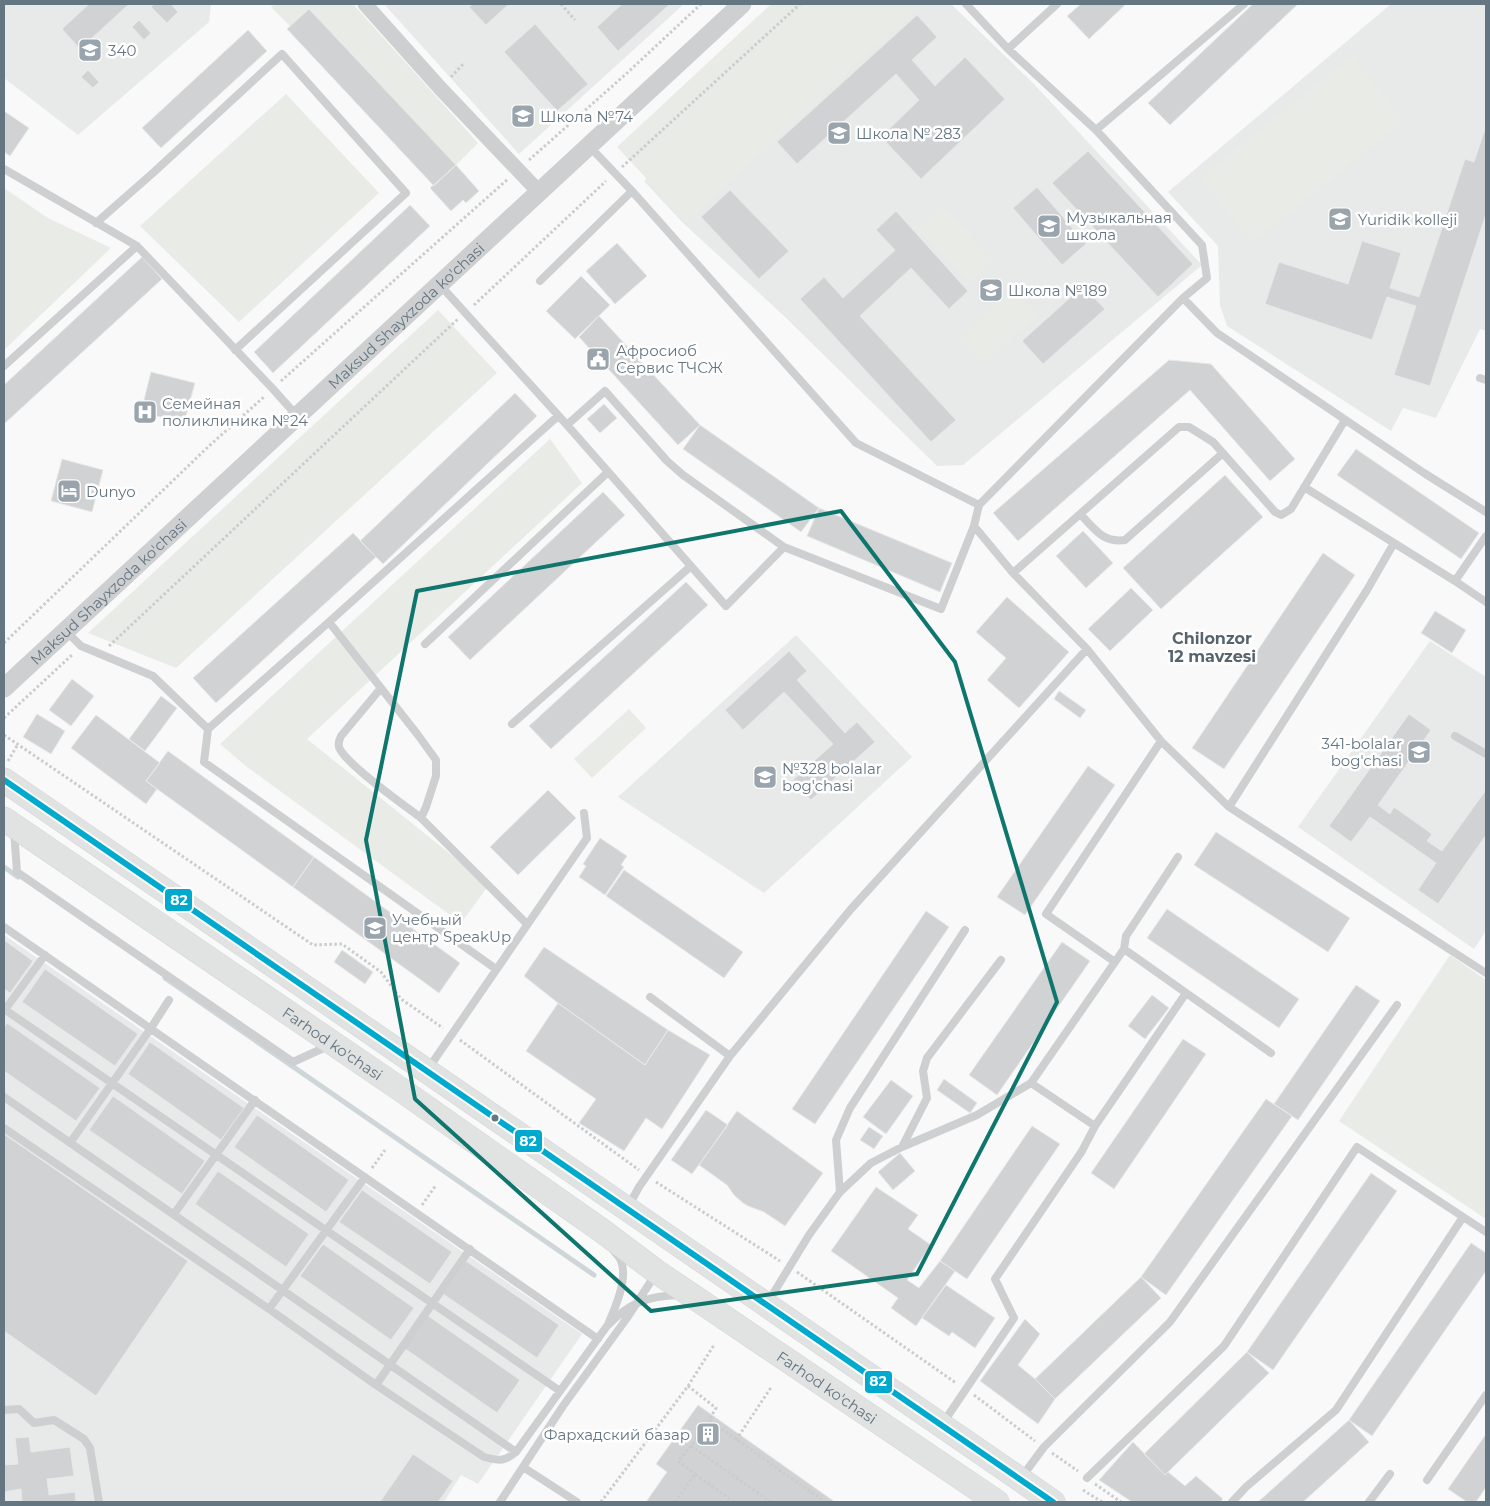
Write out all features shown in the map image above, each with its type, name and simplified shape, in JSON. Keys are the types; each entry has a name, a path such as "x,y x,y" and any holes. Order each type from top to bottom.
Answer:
{"main road":[{"name":"Farhod ko'chasi","path":"5,772 427,1071 1053,1502"},
{"name":"Farhod ko'chasi","path":"8,823 333,1043 601,1230 657,1272 997,1502"},
{"path":"657,1272 676,1243"}],"street":[{"path":"365,4 440,88 539,192"},
{"name":"Maksud Shayxzoda ko'chasi","path":"4,688 742,4"}],"lane":[{"path":"567,425 604,391 667,461 683,475 784,547 941,610 974,526 979,505 1183,298 1207,278 1202,245 1096,130 1008,49 966,4"},
{"path":"1008,49 1057,4"},
{"path":"1096,130 1244,4"},
{"path":"96,223 282,54 406,193 235,350"},
{"path":"589,146 632,191 856,443 979,505"},
{"path":"4,169 137,246 297,416"},
{"path":"540,281 632,191"},
{"path":"4,366 137,246"},
{"path":"439,284 567,425 726,606 784,547"},
{"path":"1183,298 1217,333 1424,473 1486,512"},
{"path":"496,969 204,762 208,729 558,416"},
{"path":"1014,573 1179,427 1189,427 1213,442 1275,512 1281,515 1291,509 1346,420"},
{"path":"1080,514 1106,539 1125,540 1222,453"},
{"path":"425,644 608,472"},
{"path":"1304,487 1486,602"},
{"path":"974,526 1014,573 1086,650 1161,741 1230,807 1486,973"},
{"path":"1455,581 1486,536"},
{"path":"1230,807 1367,590 1394,543"},
{"path":"512,724 691,566"},
{"path":"329,622 436,760 436,776 421,818"},
{"path":"66,630 82,646 153,676 208,729"},
{"path":"627,1209 647,1176 730,1056 851,910 1086,650"},
{"path":"381,688 341,736 338,743 340,749 360,771 421,818 527,924"},
{"path":"1455,736 1486,754"},
{"path":"1115,962 1046,914 1161,741"},
{"path":"427,1071 587,838 584,813"},
{"path":"8,823 17,872 293,1062 333,1043"},
{"path":"766,1305 809,1235 840,1192 871,1163 902,1147 977,1115 1031,1083 1124,949 1126,936 1178,857"},
{"path":"4,927 598,1339"},
{"path":"840,1192 836,1140 850,1108 965,930"},
{"path":"1124,949 1271,1053"},
{"path":"45,955 4,1010 560,1391"},
{"path":"902,1147 927,1098 923,1071 927,1058 1001,960"},
{"path":"941,1425 1014,1318 995,1279 1082,1151 1094,1126 1186,993"},
{"path":"650,997 730,1056"},
{"path":"70,1143 169,1000"},
{"path":"1020,1480 1044,1447 1170,1322 1397,1006"},
{"path":"1031,1083 1094,1126"},
{"path":"4,1097 516,1452"},
{"path":"174,1214 255,1100"},
{"path":"4,1128 269,1309 376,1385 484,1457 496,1460 508,1459 516,1452 607,1326 621,1312 638,1303 659,1296 679,1295 698,1299"},
{"path":"1087,1478 1224,1346 1357,1147 1486,1232"},
{"path":"269,1309 365,1177"},
{"path":"1232,1502 1246,1487 1336,1410 1463,1217"},
{"path":"601,1230 621,1260 623,1272 616,1306 607,1326"},
{"path":"376,1385 470,1249"},
{"path":"500,1502 563,1406 638,1303 657,1272"},
{"path":"1427,1480 1486,1395"},
{"path":"4,1410 19,1409 34,1423 54,1420 84,1438 90,1448 99,1502"},
{"path":"523,1467 577,1502"},
{"path":"1369,1502 1390,1474"}],"path":[{"path":"561,4 575,20"},
{"path":"4,644 209,446 626,74 701,4"},
{"path":"101,654 615,173 800,4"},
{"path":"440,88 464,63"},
{"path":"4,718 82,646"},
{"path":"4,734 314,945 342,944 381,972 401,999 647,1176 789,1267 966,1390 1121,1502"},
{"path":"5,772 18,744"},
{"path":"365,1177 385,1150"},
{"path":"416,1212 436,1185"},
{"path":"600,1502 688,1386 714,1346"},
{"path":"688,1386 716,1408 691,1446 678,1461 734,1502"},
{"path":"736,1440 772,1386"},
{"path":"709,1420 825,1502"},
{"path":"691,1446 771,1502"},
{"path":"675,1502 695,1474"},
{"path":"1081,1488 1102,1502"}],"highlighted area":[{"path":"841,511 955,662 1057,1002 917,1274 651,1311 415,1099 366,840 417,591"}],"shaded area":[{"name":"340","path":"4,4 211,4 209,22 78,135 4,78"},
{"path":"275,4 353,4 478,143 456,165 309,9 290,26 271,7"},
{"name":"Школа №74","path":"384,4 684,4 519,154"},
{"path":"771,4 922,4 687,222 617,147"},
{"path":"834,4 951,4 1034,84 1202,265 963,465 937,466 783,315 681,221 644,181"},
{"name":"Yuridik kolleji","path":"1391,4 1486,4 1486,331 1480,329 1436,418 1403,408 1391,431 1227,326 1220,305 1218,246 1168,192"},
{"path":"1352,56 1404,121 1252,243 1200,178"},
{"path":"286,94 379,193 239,322 140,226"},
{"path":"4,188 48,218 111,248 4,350"},
{"path":"943,206 993,261 969,283 918,229"},
{"path":"1013,288 1038,314 984,365 959,339"},
{"path":"438,310 497,373 176,668 88,633"},
{"path":"550,439 582,483 307,739 489,885 461,923 247,767 220,744"},
{"name":"№328 bolalar bog'chasi","path":"796,635 912,757 764,893 618,797"},
{"name":"341-bolalar bog'chasi","path":"1430,641 1486,677 1486,931 1474,949 1298,827"},
{"path":"629,709 646,728 592,778 574,759"},
{"path":"4,935 582,1334 478,1484 461,1475 444,1502 4,1502"},
{"path":"1450,955 1486,980 1486,1219 1339,1121"}],"building":[{"path":"89,4 129,4 80,49 62,29"},
{"path":"154,4 171,4 178,12 167,23 151,7"},
{"path":"473,4 509,4 486,25 469,7"},
{"path":"622,4 670,4 618,51 597,27"},
{"path":"1081,4 1126,4 1089,39 1067,16"},
{"path":"1253,4 1298,4 1170,125 1148,103"},
{"path":"309,9 456,165 434,186 287,29"},
{"path":"917,15 937,37 912,60 935,86 965,57 1005,99 921,179 881,137 919,100 896,74 797,164 777,142"},
{"path":"139,20 151,33 144,40 132,27"},
{"path":"535,24 588,84 557,111 504,52"},
{"path":"248,30 267,51 161,148 142,128"},
{"path":"88,70 99,82 93,88 81,77"},
{"path":"4,111 29,128 10,156 4,152"},
{"path":"1486,126 1486,214 1430,386 1394,375 1416,306 1387,297 1372,340 1265,304 1279,262 1348,284 1362,241 1401,253 1390,288 1419,297 1465,159 1474,162"},
{"path":"1088,151 1193,264 1158,297 1052,183"},
{"path":"456,165 479,191 466,203 463,200 451,211 430,188"},
{"name":"Музыкальная школа","path":"1037,187 1086,244 1062,265 1013,208"},
{"path":"730,190 789,251 759,279 701,217"},
{"path":"410,205 430,226 273,373 254,352"},
{"path":"896,211 968,291 949,309 911,268 860,316 956,420 931,442 800,299 824,277 843,298 895,250 876,230"},
{"path":"617,243 647,276 615,304 586,271"},
{"path":"142,257 162,279 4,424 4,385"},
{"path":"581,276 610,305 575,339 546,311"},
{"path":"1083,286 1105,309 1043,364 1022,341"},
{"path":"599,316 700,425 678,445 579,337"},
{"path":"1169,360 1211,364 1295,459 1270,481 1190,390 1018,541 993,513"},
{"path":"151,372 195,383 184,423 141,412"},
{"path":"515,393 537,416 383,564 360,541"},
{"path":"604,404 617,418 600,433 587,419"},
{"path":"700,425 819,508 801,532 683,449"},
{"path":"1356,449 1479,533 1461,559 1337,475"},
{"path":"62,459 103,470 92,512 51,501"},
{"path":"1225,475 1263,517 1161,609 1123,568"},
{"path":"603,492 625,515 470,660 448,637"},
{"path":"819,508 952,563 940,592 807,536"},
{"path":"1083,531 1113,563 1086,588 1056,556"},
{"path":"353,533 376,557 216,703 193,678"},
{"path":"1323,553 1355,575 1224,769 1192,748"},
{"path":"686,582 708,605 551,749 529,726"},
{"path":"1131,588 1153,610 1110,651 1088,629"},
{"path":"1007,597 1069,652 1019,708 987,680 1006,658 976,632"},
{"path":"1435,611 1466,630 1452,653 1421,633"},
{"path":"789,651 807,671 797,680 845,733 857,722 875,742 811,800 793,780 833,744 784,692 743,730 725,710"},
{"path":"72,679 94,696 71,726 49,710"},
{"path":"1059,691 1086,710 1080,718 1054,699"},
{"path":"161,696 177,708 145,751 129,739"},
{"path":"37,714 65,731 51,754 23,737"},
{"path":"1409,714 1431,730 1378,805 1390,814 1394,807 1432,834 1427,841 1442,851 1486,790 1486,835 1438,904 1418,890 1436,863 1370,817 1351,842 1329,826"},
{"path":"96,715 160,763 146,781 157,789 146,804 71,748"},
{"path":"168,751 314,857 293,887 146,781"},
{"path":"1088,766 1115,785 1025,915 997,897"},
{"path":"548,790 576,818 518,875 490,847"},
{"path":"1216,832 1350,918 1328,952 1194,865"},
{"path":"600,838 627,856 621,865 624,867 605,895 579,877 586,866 583,864"},
{"path":"314,857 460,963 439,993 293,887"},
{"path":"624,870 743,952 724,978 606,896"},
{"path":"1167,909 1299,999 1279,1028 1147,938"},
{"path":"926,911 949,927 815,1124 792,1109"},
{"path":"4,940 33,961 10,993 4,989"},
{"path":"1062,942 1090,961 997,1095 969,1075"},
{"path":"544,947 668,1030 645,1065 558,1003 524,976"},
{"path":"342,950 373,972 365,984 334,962"},
{"path":"45,969 138,1034 115,1066 22,1002"},
{"path":"1356,985 1380,1001 1298,1120 1274,1104"},
{"path":"1152,995 1169,1008 1145,1039 1128,1026"},
{"path":"558,1003 645,1065 668,1030 710,1055 662,1129 646,1118 624,1151 579,1123 596,1099 526,1051"},
{"path":"7,1023 100,1088 76,1121 4,1071 4,1028"},
{"path":"1183,1039 1206,1054 1114,1189 1091,1173"},
{"path":"150,1042 244,1108 221,1140 128,1074"},
{"path":"944,1079 977,1103 970,1113 937,1090"},
{"path":"891,1080 913,1096 886,1134 863,1117"},
{"path":"113,1096 205,1161 182,1194 89,1130"},
{"path":"1266,1099 1292,1116 1166,1295 1141,1277"},
{"path":"706,1110 728,1125 692,1174 671,1160"},
{"path":"737,1111 823,1173 785,1226 764,1212 743,1203 727,1185 699,1165"},
{"path":"257,1115 349,1180 326,1212 234,1147"},
{"path":"1032,1126 1060,1144 967,1279 940,1261"},
{"path":"869,1127 883,1136 874,1149 860,1140"},
{"path":"4,1134 188,1261 96,1396 4,1331"},
{"path":"900,1153 915,1171 893,1190 878,1172"},
{"path":"218,1171 309,1234 286,1267 195,1204"},
{"path":"1371,1173 1397,1191 1273,1370 1247,1352"},
{"path":"876,1187 918,1215 908,1229 931,1245 907,1280 919,1288 940,1261 955,1271 916,1326 891,1308 898,1298 831,1251"},
{"path":"362,1190 452,1252 430,1284 339,1222"},
{"path":"1471,1243 1486,1253 1486,1271 1372,1436 1349,1420"},
{"path":"323,1244 414,1308 391,1340 300,1276"},
{"path":"466,1261 559,1325 537,1358 443,1294"},
{"path":"1141,1277 1161,1298 1055,1399 1035,1379"},
{"path":"946,1285 995,1318 975,1348 952,1332 949,1336 922,1318"},
{"path":"427,1315 520,1380 497,1413 404,1348"},
{"path":"1025,1319 1040,1334 1018,1365 1055,1399 1038,1424 980,1381"},
{"path":"1247,1352 1269,1373 1165,1475 1144,1454"},
{"name":"Фархадский базар","path":"698,1405 835,1502 646,1502 667,1472 656,1464"},
{"path":"1349,1420 1369,1442 1303,1502 1258,1502"},
{"path":"1486,1434 1486,1487 1476,1502 1467,1502 1448,1489"},
{"path":"29,1437 31,1452 70,1447 74,1476 47,1479 49,1495 75,1492 76,1502 22,1502 21,1489 4,1492 4,1465 18,1464 15,1438"},
{"path":"1133,1442 1165,1475 1168,1472 1185,1486 1196,1476 1223,1499 1220,1502 1132,1502 1099,1480"},
{"path":"413,1454 453,1481 438,1502 380,1502"}],"waterway":[{"path":"4,867 18,877"},
{"path":"165,978 594,1275"}],"transit line":[{"name":"82","path":"4,780 1053,1502"}],"place":[{"name":"340","path":"90,50"},
{"name":"Школа №74","path":"523,116"},
{"name":"Школа № 283","path":"839,133"},
{"name":"Yuridik kolleji","path":"1340,219"},
{"name":"Музыкальная школа","path":"1049,226"},
{"name":"Школа №189","path":"991,290"},
{"name":"Афросиоб Сервис ТЧСЖ","path":"598,359"},
{"name":"Семейная поликлиника №24","path":"145,412"},
{"name":"Dunyo","path":"69,491"},
{"name":"341-bolalar bog'chasi","path":"1419,752"},
{"name":"№328 bolalar bog'chasi","path":"765,777"},
{"name":"Учебный центр SpeakUp","path":"375,928"},
{"name":"Фархадский базар","path":"708,1434"}],"district":[{"name":"Chilonzor 12 mavzesi","path":"1212,647"}]}
